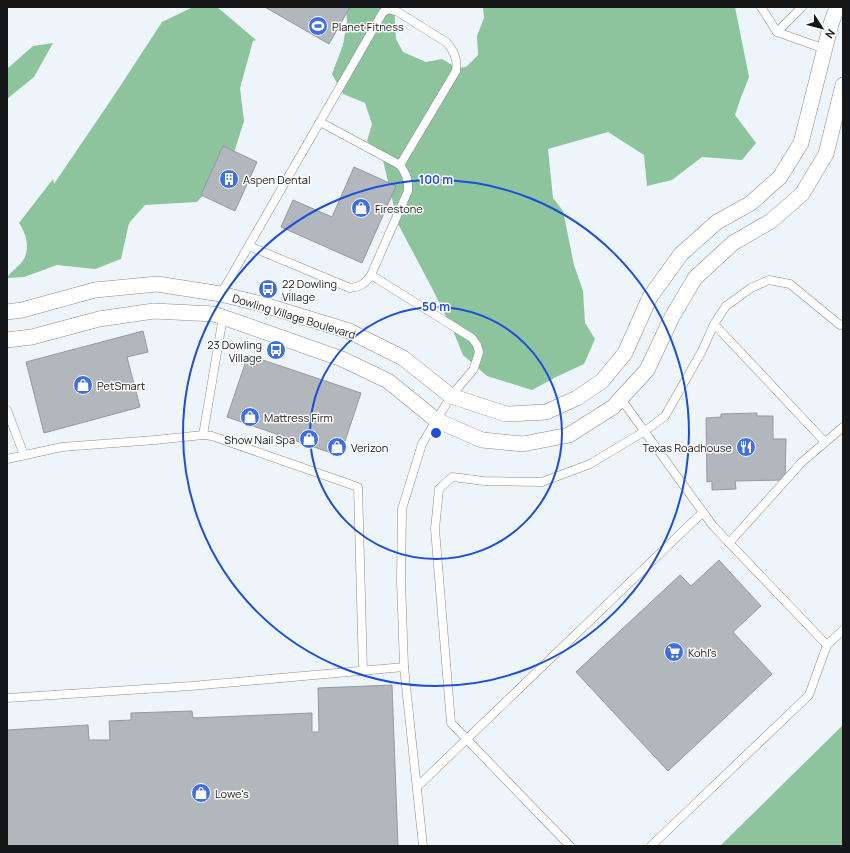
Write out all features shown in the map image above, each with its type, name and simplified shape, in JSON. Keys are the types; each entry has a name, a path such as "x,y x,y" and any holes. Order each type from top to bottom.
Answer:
{"street":[{"name":"Dowling Village Boulevard","path":"7,312 22,310 95,290 157,284 221,294 261,304 349,331 403,358 451,396 506,414 546,412 577,398 602,381 625,353 650,297 681,254 717,222 751,203 780,177 801,142 837,7"},
{"name":"Dowling Village Boulevard","path":"7,340 32,337 100,319 154,311 214,314 342,359 388,381 436,420 482,440 523,444 569,435 613,407 646,370 672,317 695,278 733,243 771,221 802,194 826,154 843,85"}],"lane":[{"path":"761,7 778,32 825,49"},
{"path":"778,32 802,7"},
{"path":"221,294 383,12 389,9 398,12 446,42 452,48 456,56 457,64 456,71 400,165"},
{"path":"249,246 350,288 359,287 371,276 408,191 406,174 400,165 320,122"},
{"path":"371,276 472,338 477,345 479,352 472,370 451,396 422,444 402,509 401,580 404,667 423,846"},
{"path":"570,846 452,723 435,529 439,489 452,477 484,481 542,482 590,464 645,431 665,416 702,351 714,324 726,306 751,288 769,280 790,284 840,325 843,324"},
{"path":"203,434 223,317"},
{"path":"714,324 826,442"},
{"path":"621,399 713,526 827,645"},
{"path":"7,410 24,455"},
{"path":"729,543 802,462 843,427"},
{"path":"7,459 62,447 155,440 203,434 358,487 363,671"},
{"path":"417,788 703,512"},
{"path":"651,846 809,695 827,645 843,630"},
{"path":"7,698 191,686 404,667"}],"green space":[{"path":"193,7 217,7 256,40 253,41 240,88 244,121 230,165 197,202 145,205 129,223 121,259 95,269 57,265 24,277 7,278 22,262 26,255 27,245 24,231 19,223 53,179 54,184 162,22"},
{"path":"346,7 394,7 396,39 403,52 426,62 442,59 457,68 466,67 478,55 477,36 484,18 483,7 735,7 749,77 735,115 756,143 742,160 702,157 672,180 647,186 644,155 608,132 548,149 553,198 563,211 574,265 583,291 585,323 595,339 584,364 532,390 487,376 463,355 433,290 398,224 382,156 367,141 372,124 365,103 343,94 332,74 343,45 347,22"},
{"path":"53,43 34,77 7,99 7,69 33,46"},
{"path":"843,725 843,846 720,846"}],"building":[{"name":"Planet Fitness","path":"265,7 350,7 329,44"},
{"name":"Aspen Dental","path":"223,146 257,162 235,211 201,195"},
{"name":"Firestone","path":"354,167 396,186 362,263 281,227 293,200 332,217"},
{"name":"PetSmart","path":"143,331 148,352 127,357 140,407 44,433 26,362"},
{"path":"248,355 361,393 340,456 227,417"},
{"name":"Texas Roadhouse","path":"757,413 757,416 773,416 773,439 786,439 785,480 735,481 736,489 712,490 712,481 707,482 706,418 721,417 721,414"},
{"name":"Kohl's","path":"719,560 761,606 733,632 772,674 668,771 576,672 680,575 691,586"},
{"name":"Lowe's","path":"392,685 398,846 7,846 7,730 88,725 89,740 110,740 109,721 131,720 131,713 192,711 193,718 312,713 312,732 319,732 318,688"}],"place":[{"name":"Planet Fitness","path":"318,26"},
{"name":"Aspen Dental","path":"229,179"},
{"name":"Firestone","path":"361,208"},
{"name":"22 Dowling Village","path":"268,289"},
{"name":"23 Dowling Village","path":"276,350"},
{"name":"PetSmart","path":"83,385"},
{"name":"Mattress Firm","path":"250,417"},
{"name":"Show Nail Spa","path":"309,439"},
{"name":"Verizon","path":"337,447"},
{"name":"Texas Roadhouse","path":"746,447"},
{"name":"Kohl's","path":"674,652"},
{"name":"Lowe's","path":"201,793"}]}
